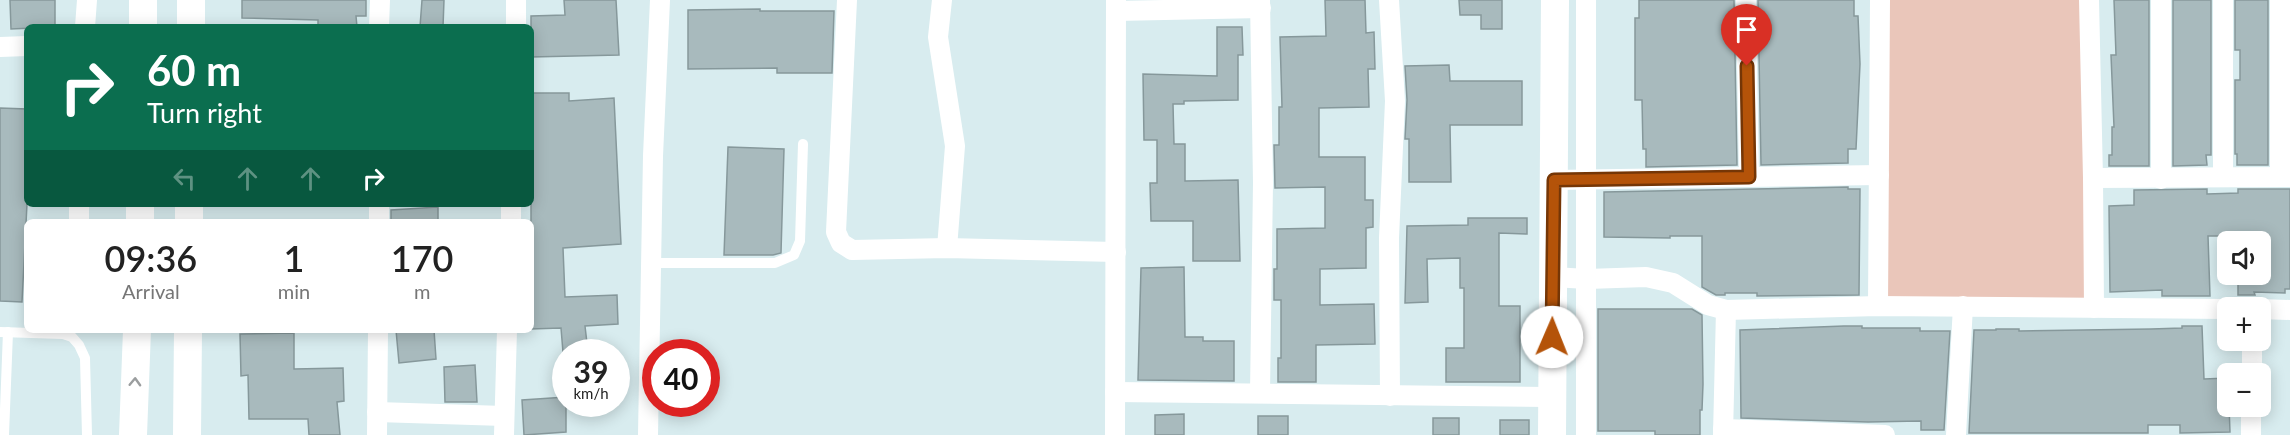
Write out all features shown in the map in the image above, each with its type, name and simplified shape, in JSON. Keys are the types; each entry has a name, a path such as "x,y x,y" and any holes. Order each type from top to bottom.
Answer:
{"street":[{"path":"85,24 87,0"},
{"path":"143,0 143,24"},
{"path":"191,0 191,24"},
{"path":"380,0 380,24"},
{"path":"516,0 516,24"},
{"path":"648,435 653,156 660,0"},
{"path":"847,0 836,232 841,243 852,250 946,248 1116,252"},
{"path":"942,0 938,37 955,146 946,248"},
{"path":"1389,0 1395,101 1389,238 1390,396"},
{"path":"1552,435 1555,0"},
{"path":"1586,0 1586,435"},
{"path":"1746,0 1749,177"},
{"path":"1878,306 1880,0"},
{"path":"2089,0 2094,308"},
{"path":"2161,0 2161,179"},
{"path":"2223,0 2223,177"},
{"path":"2093,178 2285,177 2280,0"},
{"path":"1115,435 1116,5 1261,4 1263,183 1260,393"},
{"path":"0,46 24,46"},
{"path":"1554,180 1879,175"},
{"path":"1553,277 1587,279 1646,277 1672,283 1708,304 1726,310 1878,306 2217,309"},
{"path":"1956,435 1963,306"},
{"path":"2271,309 2290,310"},
{"path":"1726,310 1723,432 1885,435"},
{"path":"133,435 136,333"},
{"path":"187,435 188,333"},
{"path":"377,435 378,333"},
{"path":"377,412 504,425 507,333"},
{"path":"1115,392 1552,397"},
{"path":"2251,417 2251,435"}],"lane":[{"path":"652,262 776,263 794,255 800,241 803,144"},
{"path":"4,435 4,332 24,333"},
{"path":"34,333 63,334 72,337 79,345 85,358 87,435"}],"shaded area":[{"path":"1879,0 2087,0 2093,307 1878,306"}],"building":[{"path":"10,0 55,0 55,24 24,24 24,28 11,29"},
{"path":"242,0 366,0 366,16 356,16 357,24 318,24 318,20 242,18"},
{"path":"422,0 444,0 443,24 420,24"},
{"path":"564,0 616,0 619,55 534,57 534,24 531,24 531,16 565,15"},
{"path":"1325,0 1365,0 1366,33 1374,32 1375,69 1368,69 1369,107 1319,108 1319,157 1365,157 1365,200 1373,200 1373,227 1366,228 1366,268 1320,269 1320,305 1374,304 1375,344 1316,345 1316,382 1278,382 1278,358 1281,358 1281,300 1274,300 1277,229 1325,228 1325,187 1275,188 1274,145 1279,145 1279,107 1282,107 1280,37 1326,36"},
{"path":"1459,0 1502,0 1502,29 1481,29 1481,15 1460,15"},
{"path":"1639,0 1734,0 1737,165 1646,167 1646,149 1643,149 1642,100 1635,100 1635,18 1639,18"},
{"path":"1758,0 1854,0 1854,16 1858,16 1860,64 1856,149 1848,149 1848,163 1761,165"},
{"path":"2114,0 2149,0 2149,166 2109,166 2109,155 2112,155 2112,127 2114,127 2111,55 2116,55"},
{"path":"2173,0 2211,0 2211,155 2206,155 2207,165 2173,166"},
{"path":"2235,0 2268,0 2268,165 2237,165 2235,80 2240,80 2240,50 2235,50"},
{"path":"760,9 760,11 834,11 832,73 777,73 777,68 688,69 688,10"},
{"path":"1217,27 1242,27 1243,55 1238,55 1238,100 1184,101 1184,104 1173,104 1174,144 1185,144 1185,181 1238,180 1240,261 1193,261 1193,221 1151,221 1150,183 1157,183 1157,140 1144,140 1143,74 1217,76"},
{"path":"1449,65 1450,81 1522,81 1522,125 1450,125 1451,182 1409,182 1409,139 1405,139 1407,100 1405,66"},
{"path":"534,93 569,93 569,101 614,98 621,244 563,248 565,297 617,295 618,324 585,326 586,339 562,339 561,328 534,329 534,219 531,219 531,207 534,207"},
{"path":"0,108 24,109 24,207 27,207 26,219 24,219 22,302 0,301"},
{"path":"728,147 784,149 781,253 724,255"},
{"path":"1848,187 1848,189 1860,189 1859,295 1757,296 1757,293 1725,293 1725,295 1716,295 1702,287 1702,236 1604,237 1604,192"},
{"path":"2207,189 2207,194 2238,193 2238,189 2290,189 2290,289 2285,289 2285,293 2254,292 2255,295 2238,295 2238,285 2271,285 2271,231 2217,231 2217,236 2208,236 2210,296 2162,296 2162,290 2110,292 2109,206 2134,205 2134,190"},
{"path":"438,207 438,219 391,219 391,210"},
{"path":"1468,218 1527,218 1527,234 1499,233 1499,306 1520,306 1520,382 1446,382 1446,348 1464,348 1464,288 1460,288 1460,258 1427,259 1428,302 1405,303 1407,226 1468,225"},
{"path":"1184,267 1185,337 1203,337 1203,341 1234,341 1234,381 1138,380 1141,268"},
{"path":"1598,309 1692,309 1702,315 1703,384 1700,435 1655,435 1655,431 1598,431"},
{"path":"1844,326 1950,331 1944,430 1921,430 1921,421 1868,422 1741,418 1740,330"},
{"path":"2182,326 2202,326 2204,379 2217,378 2217,417 2229,417 2230,432 2180,433 2180,425 2148,425 2148,433 1969,433 1974,330 2182,328"},
{"path":"294,333 294,369 343,368 344,401 337,402 340,435 309,435 308,419 249,419 248,375 241,376 240,334"},
{"path":"396,333 434,333 436,359 399,363"},
{"path":"475,365 477,402 445,402 444,367"},
{"path":"552,398 552,417 566,417 566,432 524,435 522,400"},
{"path":"1184,414 1184,435 1155,435 1155,415"},
{"path":"1258,416 1288,416 1288,435 1258,435"},
{"path":"1433,418 1459,418 1459,435 1433,435"},
{"path":"1500,420 1529,420 1529,435 1500,435"}],"route":[{"path":"1552,337 1554,180 1749,177 1747,66"}]}
